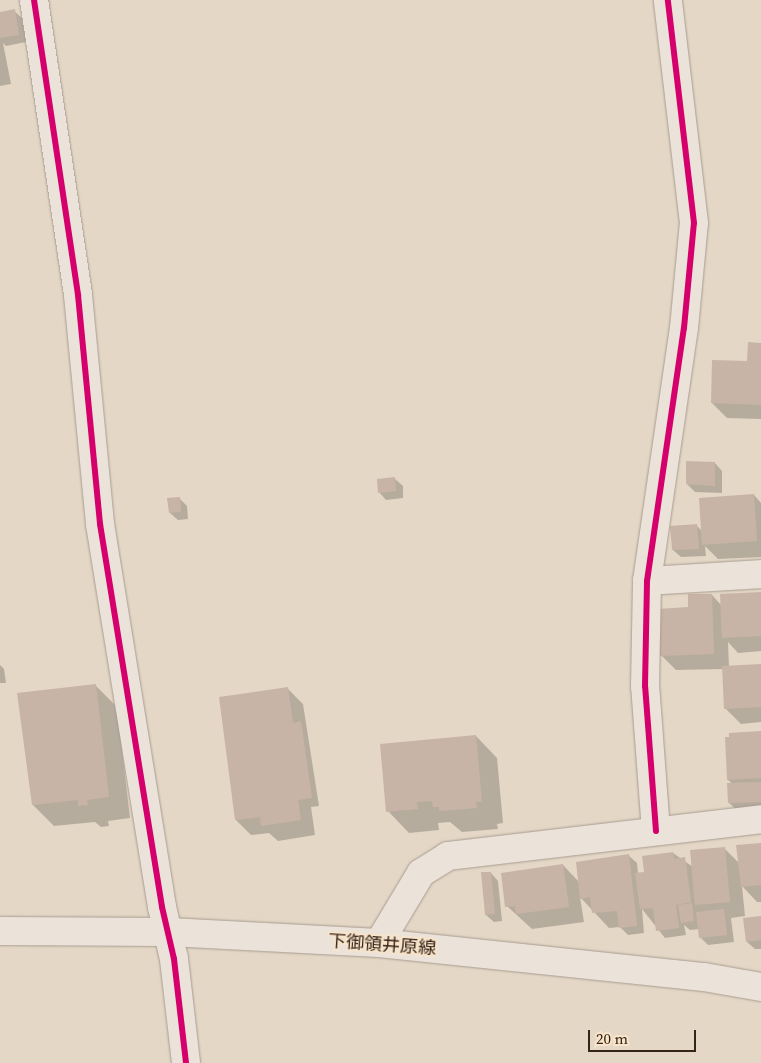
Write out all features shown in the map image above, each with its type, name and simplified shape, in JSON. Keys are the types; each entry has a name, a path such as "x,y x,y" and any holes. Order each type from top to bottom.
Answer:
{"street":[{"path":"34,0 78,295 100,524 162,907 169,932 186,1063"},
{"path":"656,830 645,686 647,580 684,328 694,223 668,0"},
{"path":"647,580 761,574"},
{"path":"379,943 421,873 448,856 761,819"},
{"name":"下御領井原線","path":"0,931 169,932 379,943 704,977 761,986"}],"building":[{"path":"15,9 19,35 0,38 0,12"},
{"path":"748,342 761,343 761,405 711,403 712,360 747,361"},
{"path":"686,461 715,462 715,486 686,484"},
{"path":"395,477 396,491 378,493 377,479"},
{"path":"754,494 757,541 702,545 699,498"},
{"path":"180,497 181,512 169,513 167,498"},
{"path":"697,524 699,549 672,550 670,526"},
{"path":"761,592 761,636 722,638 720,594"},
{"path":"688,594 712,594 714,654 659,656 658,609 688,607"},
{"path":"761,664 761,707 724,709 722,666"},
{"path":"96,684 109,797 87,800 88,805 78,806 78,800 32,805 17,693"},
{"path":"288,687 293,723 301,721 312,798 298,800 301,820 261,826 260,817 235,820 219,697"},
{"path":"761,731 761,778 727,780 725,737 729,737 729,733"},
{"path":"476,735 482,802 476,802 477,808 439,811 439,807 433,807 432,801 417,802 418,809 386,812 380,744"},
{"path":"761,782 761,802 728,803 727,783"},
{"path":"761,843 761,885 741,887 736,845"},
{"path":"725,847 730,902 695,905 690,850"},
{"path":"673,852 674,859 685,857 691,902 676,905 679,928 656,931 653,908 640,909 635,873 644,872 642,856"},
{"path":"629,854 637,926 619,928 617,911 592,913 590,897 580,899 576,862"},
{"path":"563,864 569,907 516,914 515,906 505,907 501,873"},
{"path":"481,872 491,872 495,914 485,915"},
{"path":"692,903 694,921 681,923 678,905"},
{"path":"724,909 727,935 699,938 696,912"},
{"path":"761,916 761,940 746,942 743,918"}],"cycle path":[{"path":"34,0 78,295 100,524 162,907 174,959 186,1063"},
{"path":"656,831 645,686 647,581 684,328 694,223 668,0"}]}
